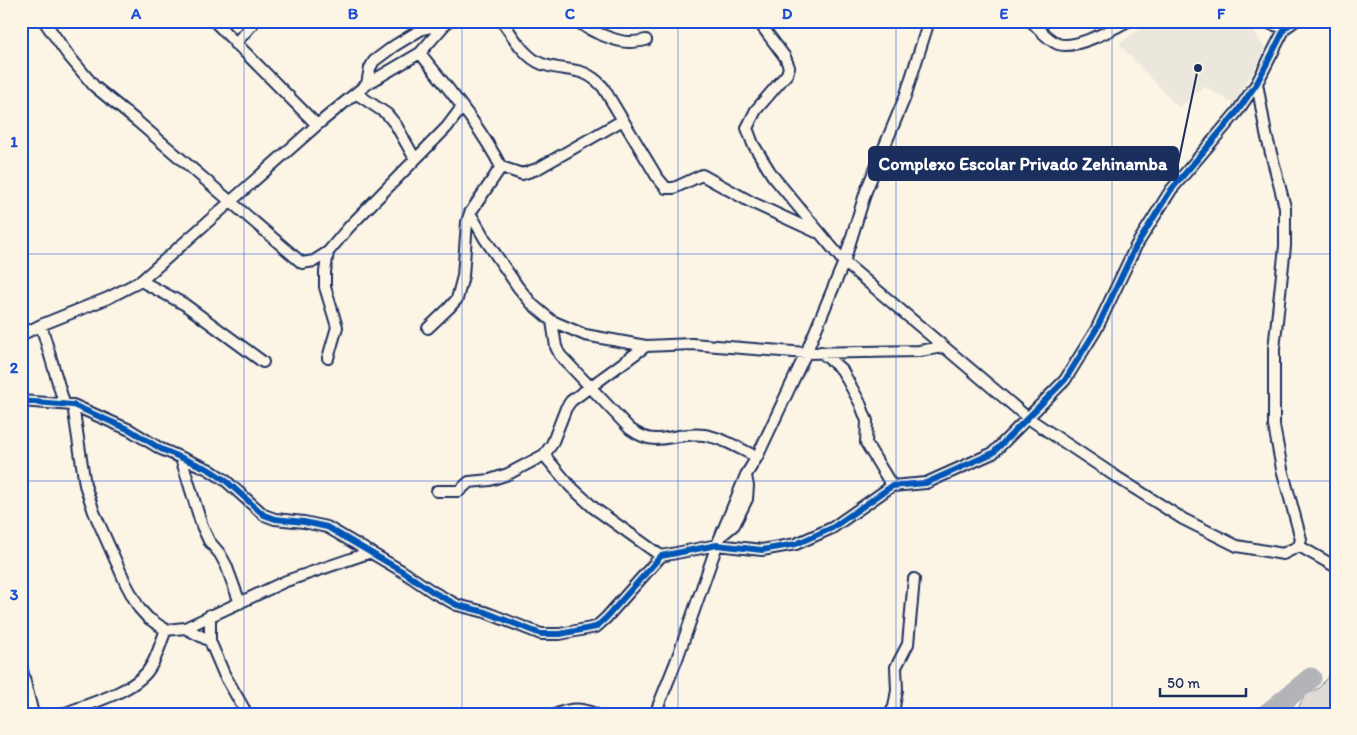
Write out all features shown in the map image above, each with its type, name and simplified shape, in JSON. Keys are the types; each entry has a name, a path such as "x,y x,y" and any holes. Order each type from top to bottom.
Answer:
{"street":[{"path":"44,21 68,55 94,86 302,263 314,261 328,252 349,227 447,127 462,107"},
{"path":"214,21 317,125"},
{"path":"236,44 255,21"},
{"path":"502,21 526,52 541,63 587,73 594,77 623,120 657,177 666,188 674,188 702,175 751,202 819,234"},
{"path":"578,21 604,35 628,43 646,40"},
{"path":"758,21 785,57 789,67 787,74 756,110 747,128 753,144 772,175 844,262 1028,418 1115,476 1183,519 1237,546 1283,554 1299,546 1301,539 1282,469 1274,426 1274,349 1285,246 1285,207 1266,134 1257,83"},
{"path":"655,714 719,540 734,525 747,499 748,486 746,475 757,457 806,353 844,262 866,191 905,97 929,21"},
{"path":"1031,21 1048,37 1059,44 1077,43 1097,37 1128,21"},
{"path":"1267,21 1285,28"},
{"path":"21,401 68,404 130,430 161,449 208,469 225,480 264,515 276,519 326,527 457,604 485,612 541,634 560,634 596,626 606,618 661,556 719,540 762,550 796,544 832,528 892,486 926,483 993,453 1065,380 1096,330 1136,246 1171,190 1237,112 1257,83 1285,28 1295,21"},
{"path":"21,335 108,298 141,281 317,125 367,84 420,53 446,23"},
{"path":"367,84 370,68 374,61 422,29 446,23"},
{"path":"420,53 462,107 492,150 501,168 522,174 538,169 623,120"},
{"path":"357,94 387,114 396,125 416,159"},
{"path":"428,328 457,299 463,276 467,222 470,213 491,179 501,168"},
{"path":"470,213 518,287 534,306 552,320 585,335 646,346 692,344 806,353 919,351 944,347"},
{"path":"328,252 325,287 338,327 328,358"},
{"path":"141,281 184,304 263,362"},
{"path":"552,320 556,347 560,355 630,429 638,434 654,439 686,434 702,434 757,457"},
{"path":"41,325 68,404 94,512 126,584 139,608 148,618 166,630 185,628 286,581 371,552"},
{"path":"437,491 459,491 469,482 490,480 508,474 544,455 552,444 566,408 571,401 646,346"},
{"path":"821,352 842,370"},
{"path":"840,352 842,370 867,421 866,443 892,486"},
{"path":"544,455 570,486 594,508 661,556"},
{"path":"181,458 202,526 209,541 226,565 240,603"},
{"path":"1299,546 1336,567"},
{"path":"890,714 894,707 898,690 896,667 908,644 914,579"},
{"path":"210,615 210,641 224,674 247,714"},
{"path":"185,628 210,641"},
{"path":"63,714 129,686 143,677 152,666 166,630"},
{"path":"21,666 33,714"},
{"path":"557,714 571,708 585,709 595,714"}],"shaded area":[{"path":"1151,21 1248,21 1265,50 1234,104 1204,86 1179,108 1119,44"},
{"path":"1336,666 1336,714 1295,714 1305,695 1319,688"}],"waterway":[{"path":"1267,714 1311,678"}],"cycle path":[{"path":"21,401 73,405 130,430 161,449 208,469 225,480 264,515 275,519 327,527 457,605 485,612 541,634 560,634 596,627 661,556 717,545 762,550 796,544 832,528 892,486 926,483 993,453 1065,380 1096,330 1136,246 1171,190 1237,112 1257,83 1285,28 1295,21"}],"place":[{"name":"Complexo Escolar Privado Zehinamba","path":"1198,68"}]}
